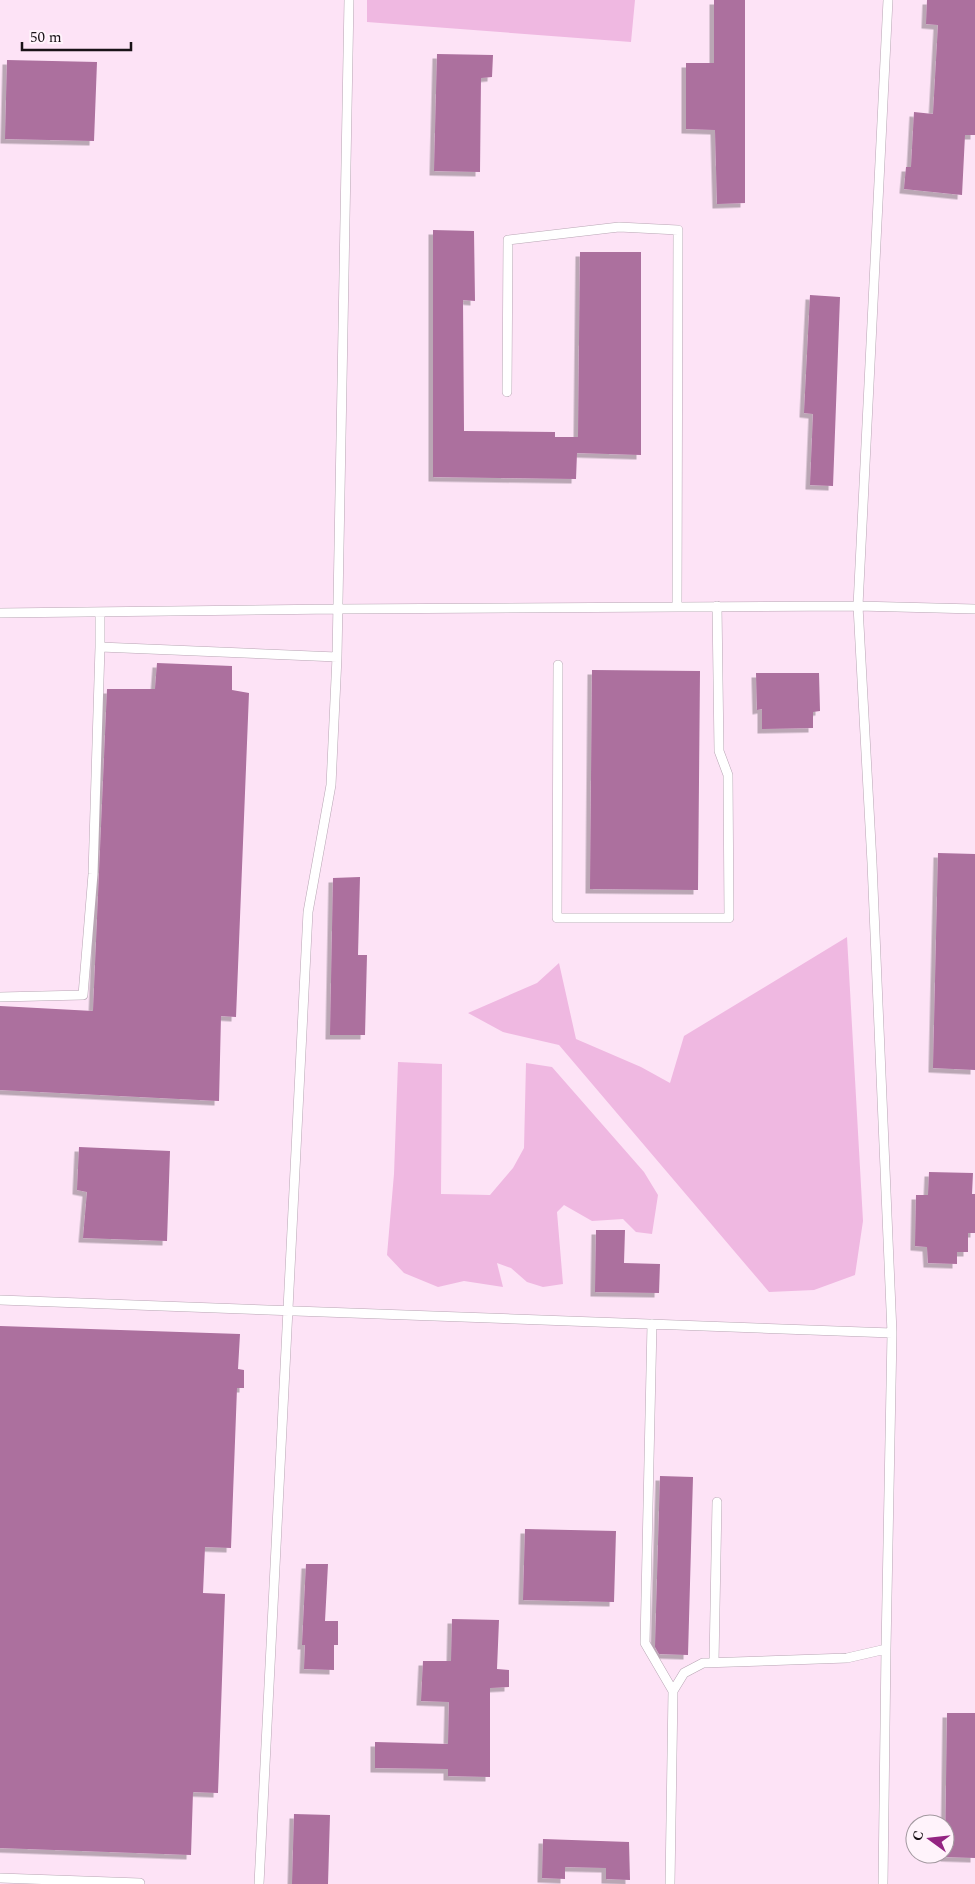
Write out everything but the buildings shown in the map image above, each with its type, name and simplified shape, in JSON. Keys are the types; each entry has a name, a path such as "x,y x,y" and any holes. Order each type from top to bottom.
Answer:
{"lane":[{"path":"259,1884 308,912 331,785 337,657 349,0"},
{"path":"883,1884 892,1333 873,872 858,606 888,0"},
{"path":"507,392 508,240 619,226 678,230 677,607"},
{"path":"558,665 557,918 729,918 728,775 720,751 717,606"},
{"path":"0,613 338,608 717,606 858,606 975,609"},
{"path":"0,997 83,995 93,874 100,612"},
{"path":"100,647 337,657"},
{"path":"0,1300 892,1333"},
{"path":"652,1324 645,1643 674,1691"},
{"path":"714,1662 717,1502"},
{"path":"670,1884 674,1691 684,1673 703,1663 847,1658 886,1649"},
{"path":"0,1878 140,1884"}],"shaded area":[{"path":"0,0 975,0 975,1884 0,1884"},
{"path":"367,0 635,0 631,42 367,22"},
{"path":"847,937 863,1221 855,1275 814,1290 769,1292 559,1045 503,1032 468,1013 537,983 559,963 576,1039 641,1067 670,1083 684,1036"},
{"path":"398,1062 442,1064 441,1194 490,1195 513,1168 524,1148 526,1063 552,1067 644,1172 658,1195 652,1234 636,1232 623,1219 592,1221 564,1205 557,1212 563,1284 543,1287 527,1282 511,1268 497,1263 503,1287 464,1281 438,1287 404,1273 387,1255 394,1174"}]}
